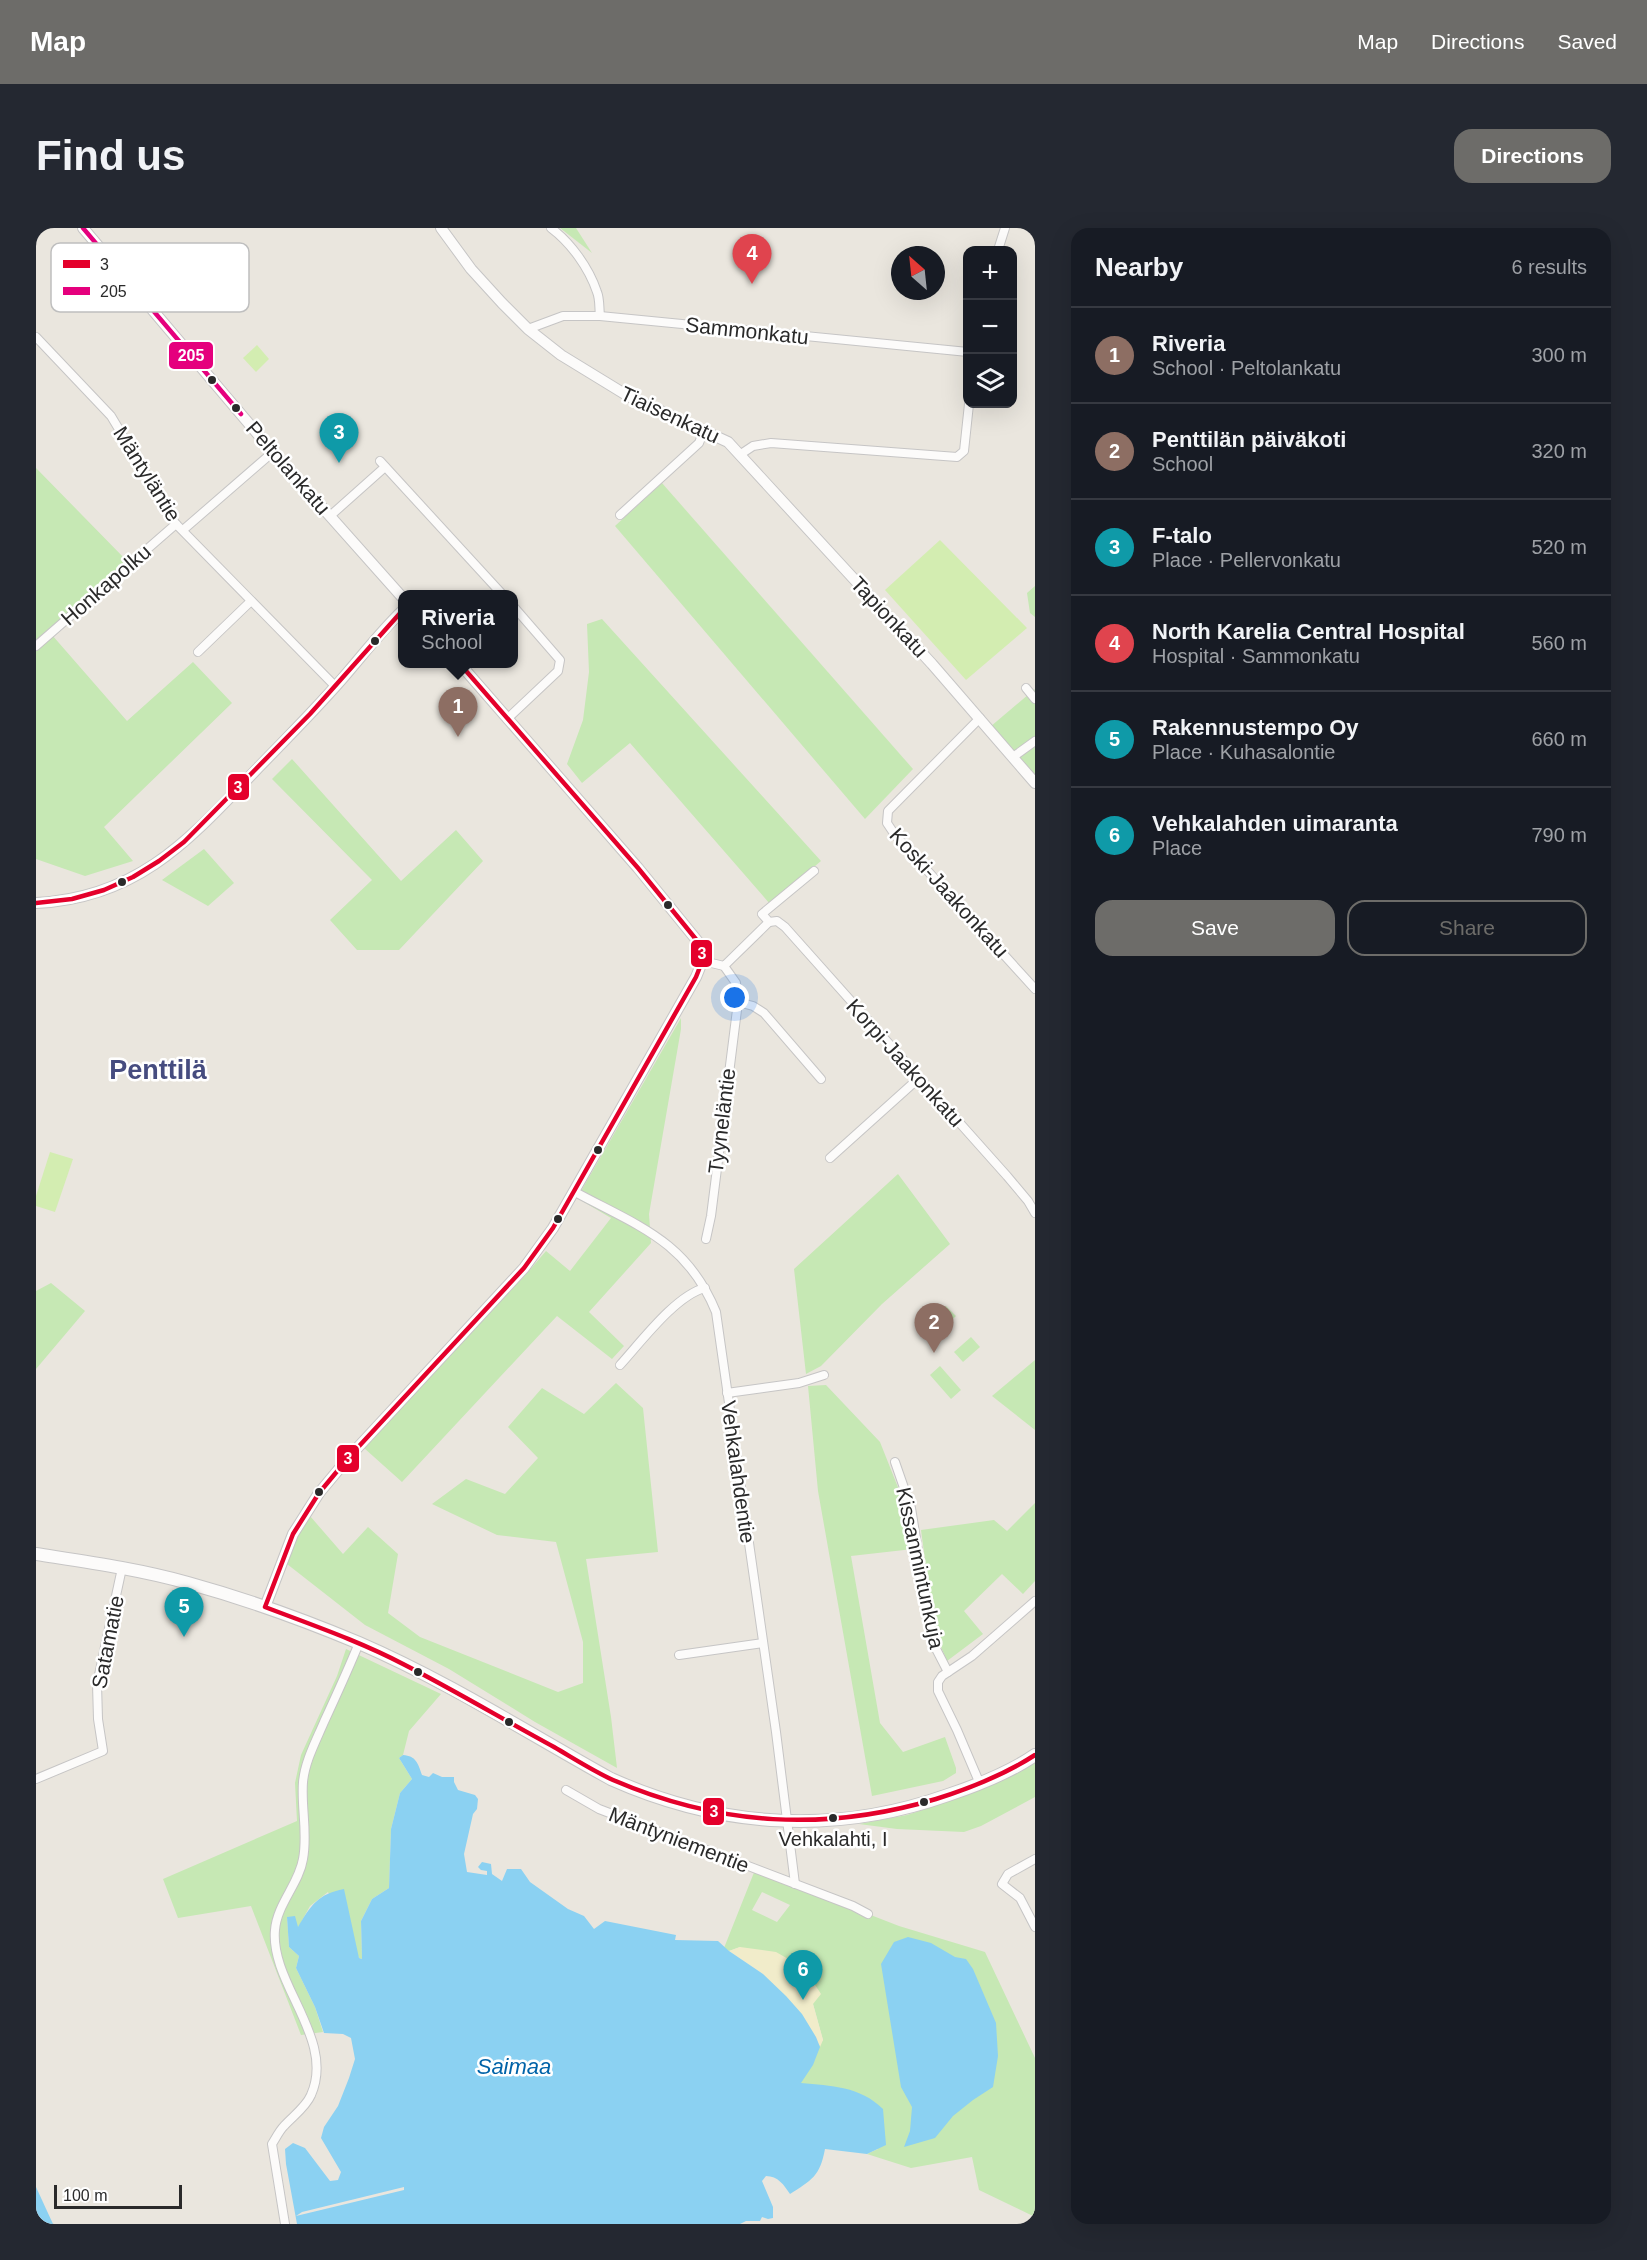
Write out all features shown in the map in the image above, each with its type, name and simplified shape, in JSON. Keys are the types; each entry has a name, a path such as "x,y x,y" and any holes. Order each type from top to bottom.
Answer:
{"main road":[{"path":"36,1554 122,1568 187,1583 265,1607 359,1643 446,1686 611,1779 641,1793 700,1810 730,1816 787,1821 840,1820 898,1811 980,1784 1035,1755"}],"street":[{"name":"Peltolankatu","path":"83,228 96,243"},
{"name":"Tiaisenkatu","path":"441,228 471,269 528,329 561,355 628,396 728,442 741,454 753,446 771,443 957,457 964,451 969,408"},
{"path":"551,228 562,236 584,266 598,294 600,316"},
{"path":"999,246 1005,228"},
{"name":"Peltolankatu","path":"154,312 273,452 398,592"},
{"name":"Sammonkatu","path":"528,329 563,316 600,316 963,352"},
{"name":"Mäntyläntie","path":"36,337 111,416 180,527 335,686"},
{"path":"620,515 699,443 704,430"},
{"name":"Honkapolku","path":"36,646 273,452"},
{"name":"Tapionkatu","path":"741,454 980,718 1035,783"},
{"path":"330,516 382,464 498,590"},
{"path":"198,652 251,601"},
{"path":"507,718 558,671 560,660 518,613"},
{"path":"36,903 99,892 127,881 164,859 195,833 335,686 398,615"},
{"path":"265,1607 293,1534 319,1493 349,1457 524,1268 575,1192 703,961 701,948 672,910 464,668"},
{"path":"1026,688 1035,699"},
{"name":"Koski-Jaakonkatu","path":"980,718 888,811 887,823 895,835 1035,988"},
{"path":"1013,757 1035,741"},
{"path":"724,966 769,921 762,914 814,871"},
{"name":"Korpi-Jaakonkatu","path":"769,921 777,921 786,927 1028,1201 1035,1213"},
{"path":"703,961 724,966 736,983 738,1002 753,1006 764,1013 821,1079"},
{"name":"Tyyneläntie","path":"706,1239 711,1216 738,1002"},
{"path":"830,1158 919,1078"},
{"name":"Vehkalahdentie","path":"575,1192 668,1244 692,1268 705,1288 716,1312 795,1884"},
{"path":"620,1365 674,1307 693,1291 705,1288"},
{"path":"727,1393 799,1383 824,1375"},
{"name":"Kissanmintunkuja","path":"895,1462 911,1508 931,1632 938,1655 948,1672"},
{"name":"Satamatie","path":"36,1779 104,1751 98,1719 97,1684 122,1568"},
{"path":"980,1784 938,1691 938,1682 942,1676 972,1656 1035,1601"},
{"path":"285,2224 272,2144 283,2127 311,2096 317,2068 308,2031 278,1956 275,1946 275,1929 303,1861 306,1835 303,1783 308,1760 359,1643"},
{"path":"680,1654 763,1643"},
{"name":"Mäntyniementie","path":"566,1790 609,1813 868,1914"},
{"path":"1035,1859 1008,1874 1002,1884 1020,1898 1035,1927"}],"green space":[{"path":"560,228 576,228 592,253"},
{"path":"257,345 269,359 256,372 243,358"},
{"path":"36,468 127,561 118,576 52,635 127,721 193,662 232,703 104,827 133,861 85,876 36,859"},
{"path":"662,483 913,769 865,819 615,526"},
{"path":"940,540 1027,628 966,680 885,590"},
{"path":"1035,586 1035,617 1030,613 1027,593"},
{"path":"602,619 821,861 770,904 630,743 582,783 567,764 583,720 589,672 587,624"},
{"path":"1035,689 1035,779 990,727"},
{"path":"292,759 401,881 456,830 483,861 399,950 357,950 330,920 372,880 272,779"},
{"path":"204,849 234,883 208,906 162,880"},
{"path":"681,1018 649,1214 651,1243 589,1312 624,1346 612,1359 557,1316 402,1482 364,1448 546,1251 570,1271 611,1218 577,1198"},
{"path":"50,1152 73,1159 55,1212 36,1206 36,1196"},
{"path":"898,1174 950,1244 882,1304 821,1366 806,1374 794,1269"},
{"path":"51,1283 85,1311 36,1369 36,1291"},
{"path":"946,1306 956,1316 929,1341 916,1327 926,1318 930,1321"},
{"path":"971,1337 980,1347 963,1362 954,1352"},
{"path":"1035,1360 1035,1430 992,1396"},
{"path":"940,1366 961,1390 951,1399 930,1375"},
{"path":"616,1383 643,1408 658,1552 586,1559 617,1768 535,1722 449,1669 365,1625 287,1564 297,1537 310,1516 343,1554 368,1527 398,1554 388,1613 420,1637 558,1692 583,1683 583,1642 556,1542 497,1535 432,1504 466,1479 505,1494 538,1458 508,1427 542,1388 584,1414"},
{"path":"826,1385 880,1442 903,1500 913,1549 851,1556 880,1723 903,1752 945,1737 956,1768 956,1773 943,1781 872,1796 818,1491 808,1386"},
{"path":"1035,1503 1035,1581 1023,1594 1002,1574 964,1611 983,1634 947,1661 935,1633 921,1530 994,1520 1007,1531"},
{"path":"346,1649 441,1694 409,1731 403,1755 399,1758 412,1779 400,1793 391,1829 389,1888 372,1899 361,1921 362,1959 359,1958 328,1892 310,1906 298,1928 287,1917 289,1947 299,1956 296,1968 315,2007 323,2032 301,2035 251,1906 178,1918 163,1879 297,1821 295,1783 301,1755 337,1676"},
{"path":"1035,1761 1035,1797 981,1826 964,1832 897,1829 859,1824 907,1815 962,1797"},
{"path":"755,1870 899,1926 985,1952 1035,2058 1035,2217 979,2190 972,2157 911,2168 867,2154 878,2149 761,2122 823,2040 813,2004 740,1947 729,1951 724,1948","holes":["762,1892 790,1905 777,1922 752,1910"]}],"sand":[{"path":"740,1947 776,1952 804,1968 821,1994 813,2004 823,2040 820,2047 816,2037 763,1974 729,1951"}],"water":[{"name":"Saimaa","path":"403,1755 416,1761 422,1775 429,1777 433,1773 442,1777 454,1777 458,1790 475,1795 478,1799 464,1854 467,1872 487,1875 487,1871 478,1867 482,1862 491,1864 492,1874 502,1881 507,1869 521,1869 530,1882 568,1909 584,1916 594,1929 605,1921 676,1935 675,1940 718,1941 763,1974 802,2014 820,2047 813,2065 801,2083 855,2091 874,2101 883,2109 886,2145 867,2154 825,2149 818,2171 804,2185 790,2194 777,2179 766,2176 762,2181 773,2207 773,2218 762,2217 760,2221 746,2221 740,2224 297,2224 285,2149 293,2143 305,2148 330,2181 338,2180 341,2172 321,2138 324,2127 338,2106 355,2059 351,2038 343,2034 324,2033 315,2007 296,1968 299,1956 289,1947 287,1917 295,1916 298,1927 307,1912 321,1897 344,1889 359,1958 362,1959 361,1921 372,1899 389,1888 391,1829 400,1793 412,1779 399,1758"},
{"path":"908,1937 931,1943 955,1957 966,1959 973,1969 996,2023 998,2056 993,2087 953,2116 935,2138 904,2147 910,2131 912,2107 901,2087 881,1964 894,1942"},
{"path":"36,2187 53,2224 36,2224"}],"pier":[{"path":"404,2187 404,2190 296,2216 302,2212"}],"transit line":[{"name":"205","path":"83,228 96,243"},
{"name":"205","path":"154,312 241,414"},
{"name":"3","path":"36,903 72,899 104,890 133,877 184,842 310,714 398,615"},
{"name":"3","path":"463,668 638,868 699,943 702,960 696,977 553,1228 524,1268 349,1457 319,1493 293,1534 265,1607 386,1656 613,1780 693,1807 733,1815 813,1820 895,1810 975,1786 1035,1755"}],"place":[{"name":"North Karelia Central Hospital","path":"752,284"},
{"name":"F-talo","path":"339,463"},
{"name":"Riveria","path":"458,737"},
{"name":"Penttilän päiväkoti","path":"934,1353"},
{"name":"Rakennustempo Oy","path":"184,1637"},
{"name":"Vehkalahti, I","path":"833,1818"},
{"name":"Vehkalahden uimaranta","path":"803,2000"}],"district":[{"name":"Penttilä","path":"158,1070"}]}
